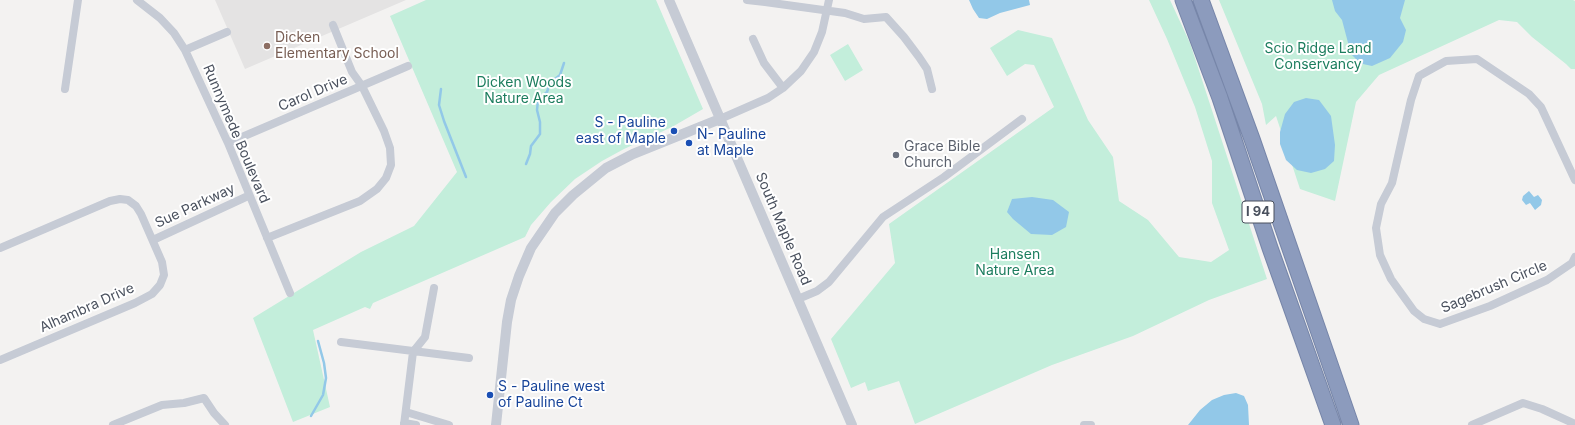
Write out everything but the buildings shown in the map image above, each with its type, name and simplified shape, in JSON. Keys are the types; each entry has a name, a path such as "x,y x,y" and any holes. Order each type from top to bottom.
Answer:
{"highway":[{"name":"I 94","path":"1183,0 1217,92 1270,248 1295,313 1333,425"},
{"name":"I 94","path":"1201,0 1252,139 1351,425"}],"street":[{"path":"65,89 78,0"},
{"name":"Runnymede Boulevard","path":"138,0 160,18 174,33 185,50 228,143 248,196 290,293"},
{"name":"South Maple Road","path":"670,0 852,425"},
{"path":"747,0 765,1 828,10 845,13 864,19 886,17 904,37 927,69 932,89"},
{"path":"496,425 507,322 511,300 531,248 555,213 573,195 606,168 633,154 761,101 783,88 801,71 814,52 822,32 829,0"},
{"path":"267,238 360,201 376,189 386,178 391,165 390,148 384,130 362,86 352,72 333,25"},
{"path":"185,50 227,32"},
{"path":"753,39 764,63 783,88"},
{"name":"Sagebrush Circle","path":"1575,180 1541,107 1529,94 1477,59 1446,61 1419,76 1411,100 1392,183 1381,204 1376,228 1380,255 1391,279 1414,311 1424,319 1440,324 1490,306 1547,280 1572,263 1575,257"},
{"name":"Carol Drive","path":"228,143 408,66"},
{"path":"798,299 817,291 829,282 883,217 944,177 1022,119"},
{"name":"Sue Parkway","path":"153,240 248,196"},
{"name":"Alhambra Drive","path":"0,248 95,206 120,199 128,200 136,206 141,214 162,262 164,274 160,285 152,294 135,303 0,360"},
{"path":"416,425 404,424 413,352 425,337 434,288"},
{"path":"341,342 469,358"},
{"path":"113,425 162,405 184,403 204,398 214,413 225,425"},
{"path":"1472,425 1523,403 1542,409 1575,424"},
{"path":"406,412 449,425"},
{"path":"1084,425 1091,425"}],"shaded area":[{"name":"Dicken Elementary School","path":"215,0 406,0 245,69"}],"green space":[{"name":"Dicken Woods Nature Area","path":"426,0 656,0 703,109 672,127 602,161 575,179 551,202 531,225 525,237 373,303 370,309 365,307 313,330 330,407 293,422 253,318 361,252 414,226 457,172 390,16"},
{"name":"Hansen Nature Area","path":"1149,0 1170,0 1190,43 1267,279 1209,300 1133,336 1052,365 915,424 899,381 868,391 865,382 851,388 831,339 895,263 889,224 1054,107 1034,65 1025,64 1007,76 990,48 1018,30 1052,38 1088,120 1113,157 1119,201 1148,220 1179,257 1211,262 1229,250 1212,203 1212,161 1195,107"},
{"name":"Scio Ridge Land Conservancy","path":"1219,0 1573,0 1575,1 1575,69 1571,69 1532,37 1517,22 1499,20 1379,75 1356,102 1335,201 1300,189 1276,116 1266,125 1262,104"},
{"path":"848,44 863,70 845,81 830,55"}],"water":[{"path":"969,0 1029,0 1030,5 1000,13 987,19 979,18"},
{"path":"1332,0 1405,0 1400,18 1406,30 1403,42 1390,58 1372,66 1363,64 1351,54 1342,20 1335,11"},
{"path":"1306,98 1319,100 1331,116 1335,145 1334,161 1325,169 1311,173 1297,170 1286,160 1280,144 1280,132 1285,114 1294,102"},
{"path":"1529,191 1534,197 1538,195 1542,200 1541,205 1535,210 1530,203 1526,205 1522,200 1523,196"},
{"path":"1032,197 1053,200 1069,212 1066,227 1052,235 1031,234 1007,212 1012,199"},
{"path":"1236,393 1244,396 1248,405 1249,425 1188,425 1200,410 1212,400 1224,395"}],"waterway":[{"path":"526,164 531,146 540,134 540,122 537,110 538,100 547,92 550,83 560,75 564,63"},
{"path":"441,89 439,105 466,177"},
{"path":"311,416 323,395 326,378 324,363 318,341"}],"place":[{"name":"Dicken Elementary School","path":"267,46"},
{"name":"S - Pauline east of Maple","path":"674,131"},
{"name":"N- Pauline at Maple","path":"689,143"},
{"name":"Grace Bible Church","path":"896,155"},
{"name":"S - Pauline west of Pauline Ct","path":"490,395"}]}
